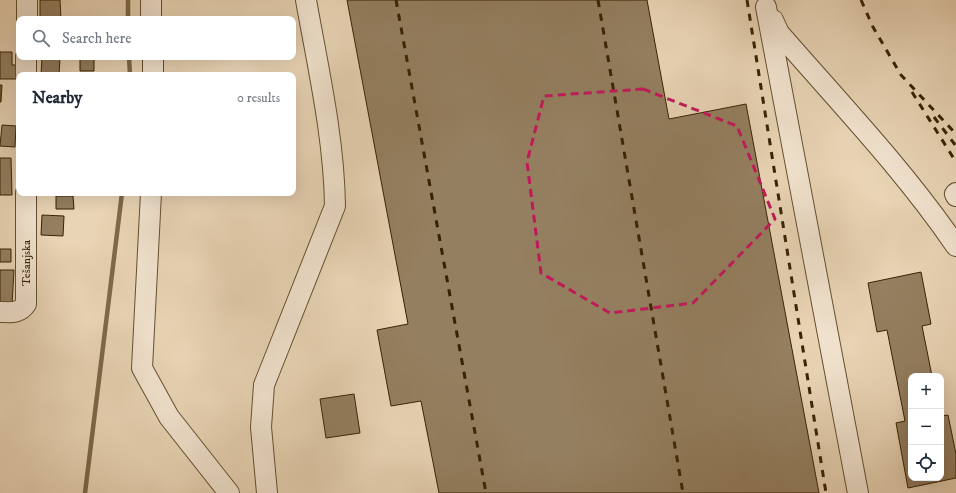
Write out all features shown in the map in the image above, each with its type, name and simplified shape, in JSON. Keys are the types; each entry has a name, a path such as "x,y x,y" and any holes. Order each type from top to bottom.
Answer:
{"street":[{"path":"27,0 27,16"},
{"path":"151,0 152,16"},
{"path":"267,493 261,427 264,385 335,206 335,185 330,133 306,0"},
{"path":"765,3 779,33 899,171 937,218 956,246"},
{"path":"765,3 858,493"},
{"path":"26,60 26,72"},
{"path":"152,60 153,72"},
{"name":"Tešanjska","path":"0,312 17,312 26,304 26,196"},
{"path":"151,196 142,368 169,417 229,493"}],"highlighted area":[{"path":"643,89 737,126 775,219 693,303 610,313 541,273 527,162 544,96"}],"building":[{"path":"40,0 60,0 61,16 40,16"},
{"path":"347,0 647,0 669,119 746,104 819,493 439,493 421,401 391,406 377,330 408,324"},
{"path":"0,52 12,52 12,65 21,65 20,72 16,72 16,79 0,79"},
{"path":"42,60 60,60 59,72 41,72"},
{"path":"80,60 94,60 94,71 80,71"},
{"path":"0,85 2,85 1,102 0,102"},
{"path":"2,125 16,126 15,147 0,146"},
{"path":"0,158 11,158 12,195 0,195"},
{"path":"56,196 73,196 74,209 56,209"},
{"path":"42,215 64,216 63,236 41,235"},
{"path":"0,249 11,249 11,262 0,262"},
{"path":"0,270 14,270 12,305 0,304"},
{"path":"921,272 931,324 922,326 931,373 908,373 908,481 942,481 908,488 896,423 905,421 887,330 877,332 868,283"},
{"path":"354,394 360,433 326,438 320,399"},
{"path":"948,415 956,454 956,478 944,480 944,416"}],"waterway":[{"path":"128,0 128,16"},
{"path":"129,60 130,72"},
{"path":"85,493 122,196"}],"railway":[{"path":"396,0 486,493"},
{"path":"598,0 683,493"},
{"path":"747,0 826,493"},
{"path":"861,0 873,27 901,75 956,134"},
{"path":"912,92 956,162"},
{"path":"934,117 956,146"}]}
